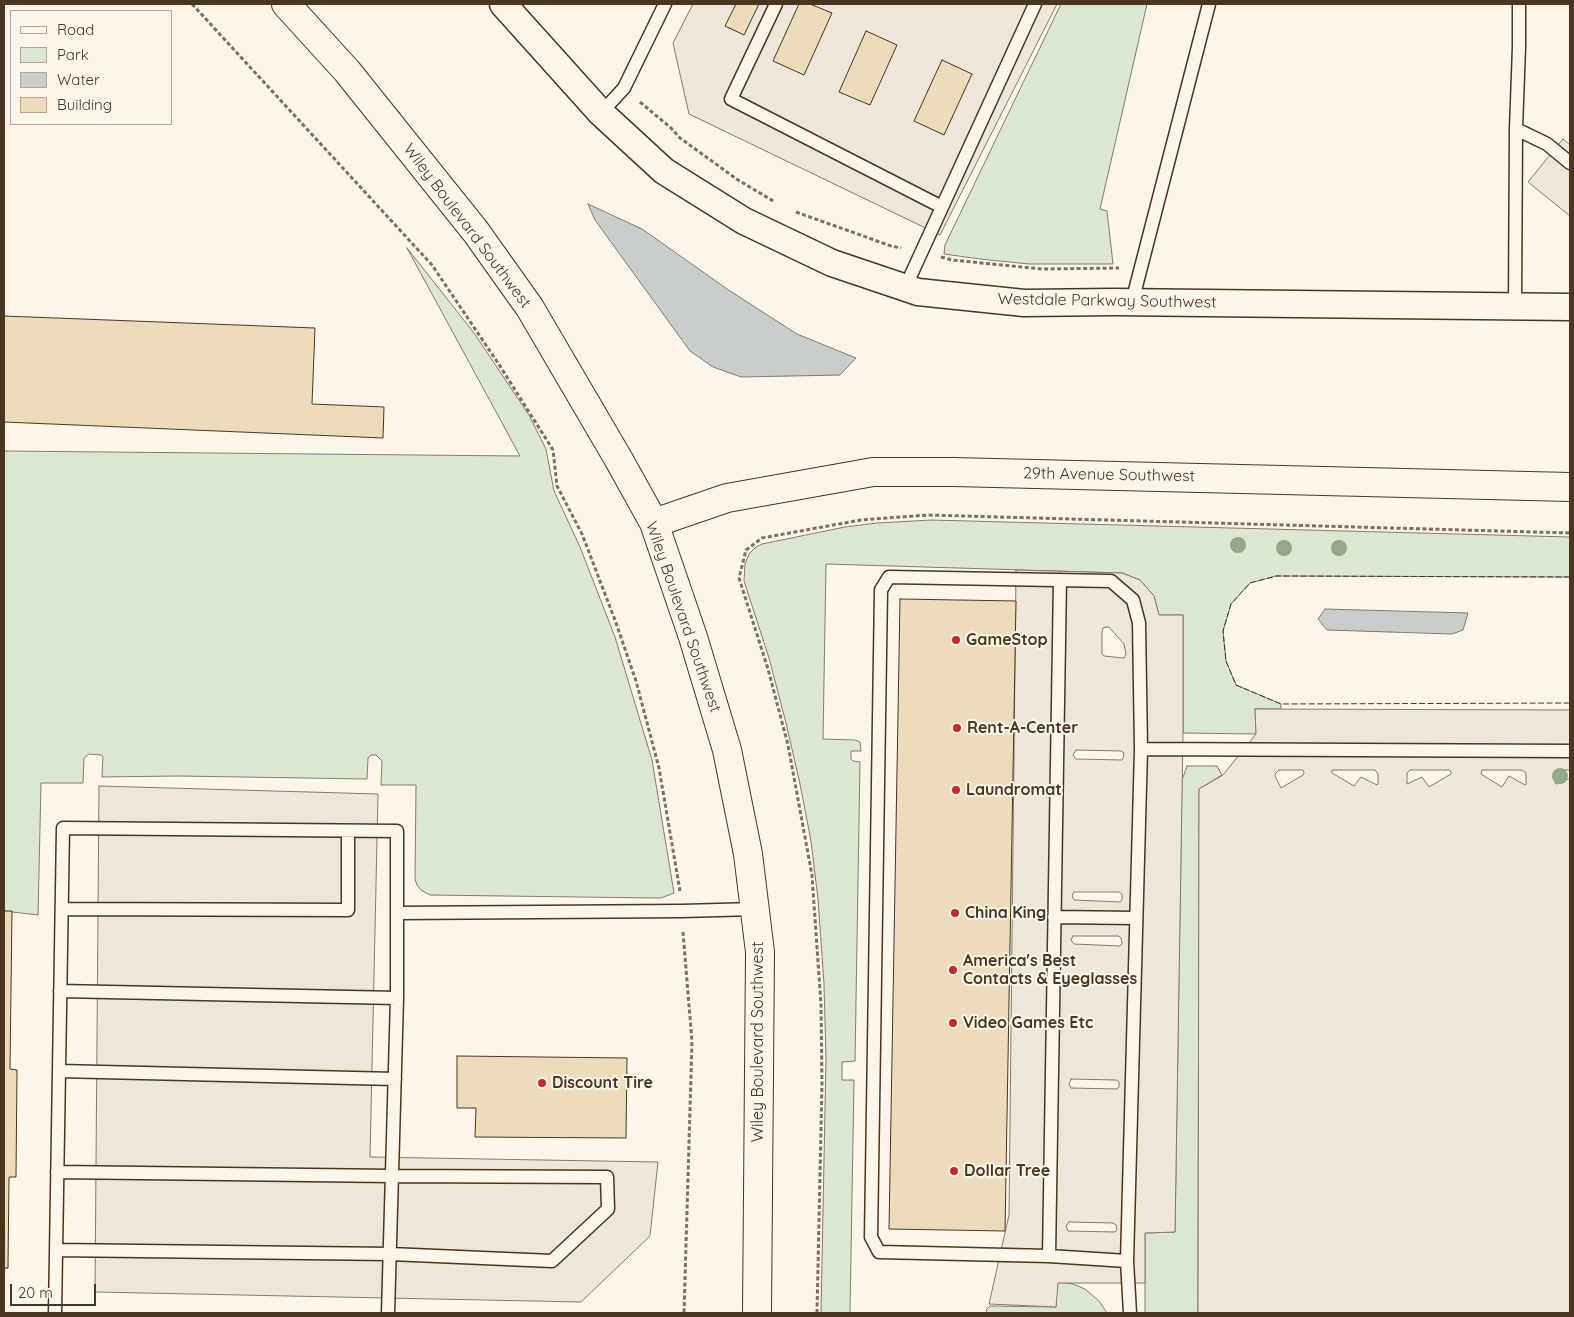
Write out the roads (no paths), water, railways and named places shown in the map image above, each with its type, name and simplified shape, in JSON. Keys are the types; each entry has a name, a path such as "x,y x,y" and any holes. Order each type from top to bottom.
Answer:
{"street":[{"name":"Wiley Boulevard Southwest","path":"286,4 346,70 482,240 530,308 654,523 693,637 727,750 748,854 760,952 757,1313"},
{"name":"Westdale Parkway Southwest","path":"503,4 601,112 664,170 744,221 832,263 918,292 1024,303 1132,302 1570,307"},
{"name":"29th Avenue Southwest","path":"654,523 727,498 873,472 953,472 1570,487"}],"lane":[{"path":"601,112 624,88 665,4"},
{"path":"776,4 731,99 942,207"},
{"path":"905,288 1035,4"},
{"path":"1132,302 1209,4"},
{"path":"1515,306 1519,4"},
{"path":"1516,130 1547,144 1570,163"},
{"path":"1127,1262 1049,1256 879,1252 871,1237 881,590 889,577 1111,581 1133,600 1140,623 1140,749 1127,1262 1130,1313"},
{"path":"1049,1256 1060,580"},
{"path":"1140,749 1570,752"},
{"path":"54,1313 63,828 397,831 397,998 388,1313"},
{"path":"62,909 348,910 348,831"},
{"path":"397,913 755,909"},
{"path":"1054,917 1136,918"},
{"path":"60,991 397,998"},
{"path":"59,1071 395,1078"},
{"path":"56,1250 390,1254 552,1261 608,1209 607,1177 57,1172"}],"water":[{"path":"588,204 642,229 730,291 797,334 856,358 840,375 741,377 713,367 690,351 595,220"},
{"path":"1325,609 1468,613 1463,630 1452,634 1327,630 1318,619"}],"place":[{"name":"GameStop","path":"956,640"},
{"name":"Rent-A-Center","path":"957,728"},
{"name":"Laundromat","path":"956,790"},
{"name":"China King","path":"955,913"},
{"name":"America's Best Contacts & Eyeglasses","path":"953,970"},
{"name":"Video Games Etc","path":"953,1023"},
{"name":"Discount Tire","path":"542,1083"},
{"name":"Dollar Tree","path":"954,1171"}]}
